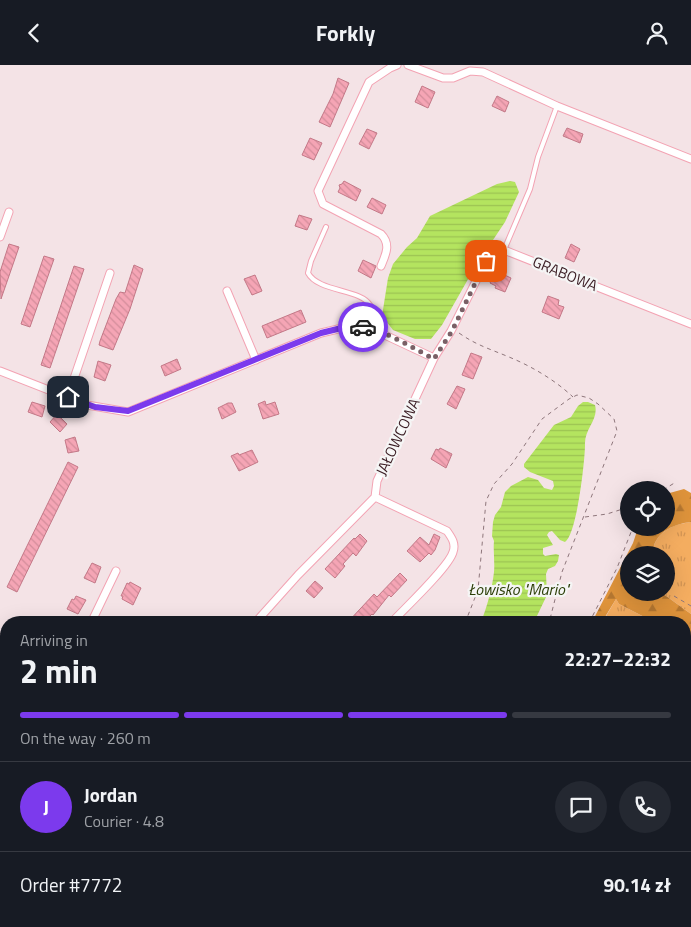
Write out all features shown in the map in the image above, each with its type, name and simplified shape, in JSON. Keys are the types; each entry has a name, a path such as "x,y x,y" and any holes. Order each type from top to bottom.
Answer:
{"street":[{"path":"381,266 387,250 386,239 381,234 323,204 318,191 369,82 397,65"},
{"path":"408,65 442,78 452,78 470,71 483,72 557,106 691,159"},
{"path":"0,237 8,212"},
{"path":"452,329 486,261 504,250"},
{"name":"GRABOWA","path":"504,250 691,324"},
{"path":"68,397 110,273"},
{"path":"227,291 256,360"},
{"path":"0,371 95,407 128,411 321,333 354,325 372,329 434,359"},
{"name":"JAŁOWCOWA","path":"261,616 298,575 376,497 377,481 434,359 452,329"},
{"path":"376,497 447,531 453,538 454,547 449,561 398,616"},
{"path":"94,616 116,571"}],"lane":[{"path":"504,250 530,189 538,157 557,106"},
{"path":"326,227 310,261 308,273 314,281 366,300 372,309 372,329"}],"path":[{"path":"452,329 473,343 528,366 573,397"},
{"path":"469,616 478,590 486,501 494,484 512,464 542,419 577,395 589,398 598,404 614,419 617,431 562,573 551,616"},
{"path":"584,517 620,509"},
{"path":"593,616 617,568 629,536"},
{"path":"675,597 691,606"}],"green space":[{"path":"684,489 691,493 691,522 675,526 675,492"},
{"path":"691,522 691,614 673,601 675,601 675,546 655,546 660,536 675,536 675,526"},
{"path":"635,536 660,536 655,546 631,546"},
{"path":"620,568 620,601 673,601 691,614 691,616 642,616 619,604 616,599 606,616 595,616"},
{"path":"616,599 619,604 642,616 606,616"}],"water":[{"path":"510,181 515,182 519,192 505,222 475,267 442,325 431,339 415,339 393,330 382,316 388,278 393,264 417,238 430,216 497,184"},
{"name":"Łowisko \"Mario\"","path":"583,402 588,402 595,405 596,410 585,439 582,480 573,526 565,542 560,540 552,531 549,532 547,535 553,545 543,548 545,556 559,555 555,566 548,569 546,574 547,595 537,616 483,616 494,572 493,522 495,515 501,507 505,492 511,486 528,477 538,480 544,488 552,490 554,486 553,481 530,472 524,467 524,464 554,425 571,417"}],"building":[{"path":"338,78 349,83 330,127 319,122 333,94"},
{"path":"422,86 435,92 428,108 415,102"},
{"path":"497,96 509,102 505,112 492,106"},
{"path":"567,128 583,134 580,143 563,136"},
{"path":"367,129 377,133 369,149 359,144"},
{"path":"310,138 322,143 314,160 302,155"},
{"path":"344,181 361,190 356,201 338,192 339,185"},
{"path":"372,198 386,205 382,214 367,207"},
{"path":"299,215 312,219 307,230 295,226"},
{"path":"9,244 19,247 1,299 0,272"},
{"path":"571,244 580,249 574,262 565,258"},
{"path":"44,256 54,259 30,327 21,324"},
{"path":"363,260 376,266 371,278 358,271"},
{"path":"134,265 143,269 130,309 113,350 99,345 116,299 120,292 125,293"},
{"path":"74,266 84,269 50,368 41,365"},
{"path":"496,271 511,278 505,292 495,288 496,286 490,283"},
{"path":"255,275 262,291 252,295 244,279"},
{"path":"548,296 559,300 558,305 564,307 559,319 542,312"},
{"path":"301,310 306,322 267,338 262,326"},
{"path":"471,353 482,357 473,379 462,375"},
{"path":"177,359 181,369 165,376 161,366"},
{"path":"98,361 111,365 105,381 94,377"},
{"path":"457,386 465,389 456,409 447,404"},
{"path":"265,401 266,405 275,402 279,414 263,419 258,404"},
{"path":"32,402 45,406 42,417 28,412"},
{"path":"232,403 236,412 222,419 218,408"},
{"path":"57,414 67,424 60,432 50,422"},
{"path":"75,437 79,451 68,453 65,440"},
{"path":"440,448 452,454 446,468 431,459 436,449 439,450"},
{"path":"252,450 258,462 239,471 231,456"},
{"path":"68,462 78,467 17,592 7,587"},
{"path":"360,534 367,541 356,556 353,553 343,564 345,566 335,578 325,569"},
{"path":"434,534 440,537 435,550 420,562 407,551 420,537 429,545"},
{"path":"92,563 101,567 95,583 84,578"},
{"path":"400,573 407,580 391,597 389,595 373,615 354,616 374,594 377,597"},
{"path":"315,581 323,588 314,598 306,591"},
{"path":"130,582 141,588 133,605 122,599 123,596 121,596 127,583 129,584"},
{"path":"76,596 86,600 78,614 67,609 72,599 74,600"}],"way so far":[{"path":"363,327 394,338 434,359 452,331 486,261"}],"route":[{"path":"68,397 95,407 128,411 321,333 354,325 363,327"}]}
